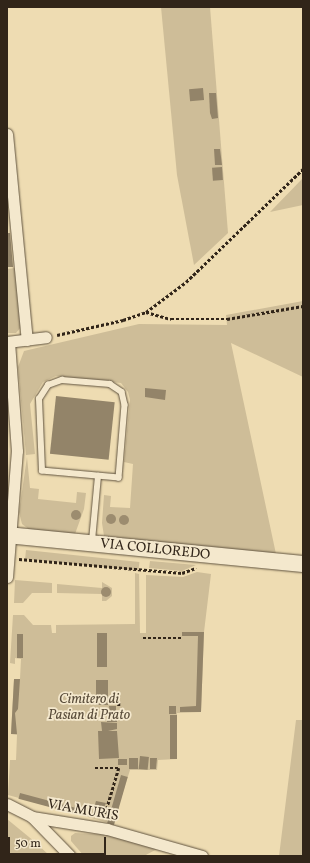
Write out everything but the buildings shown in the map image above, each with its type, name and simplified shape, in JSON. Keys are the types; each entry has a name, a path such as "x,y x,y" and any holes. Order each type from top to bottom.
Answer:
{"main road":[{"name":"VIA COLLOREDO","path":"8,535 303,564"}],"street":[{"path":"7,134 27,340"},
{"path":"7,577 8,535 17,451 8,342 46,338"},
{"name":"VIA MURIS","path":"7,804 32,818 120,832 202,856"},
{"path":"32,818 70,856"}],"lane":[{"path":"54,381 110,384 122,392 125,405 119,478 98,476 42,471 40,399 48,385 54,381"},
{"path":"92,544 98,476"}],"path":[{"path":"46,338 123,320 146,312 186,282 303,169"},
{"path":"146,312 171,319 227,319 303,306"},
{"path":"8,557 182,574 197,568 204,569"},
{"path":"143,638 181,638"},
{"path":"112,703 119,703 119,706"},
{"path":"95,768 119,768 105,815"}],"green space":[{"path":"161,7 210,7 228,233 194,265 177,175"},
{"path":"303,178 303,205 270,212"},
{"path":"15,268 21,327 16,333 7,333 7,269"},
{"path":"303,301 303,377 231,343 276,554 104,536 102,523 104,495 111,496 110,507 130,508 133,464 124,462 130,400 128,392 121,383 56,376 43,382 30,404 35,454 26,455 18,367 24,351 139,324 227,325 226,315"},
{"path":"27,457 30,488 39,489 38,499 76,503 77,492 86,493 84,509 75,534 30,530 22,524 19,512"},
{"path":"26,550 139,562 138,571 25,559"},
{"path":"150,561 196,565 182,571 149,568"},
{"name":"Cimitero di Pasian di Prato","path":"197,572 211,574 204,632 201,712 177,713 177,759 158,760 157,770 130,770 113,824 8,795 10,760 16,760 17,735 11,734 14,679 20,679 21,659 15,658 15,664 10,663 13,615 24,615 33,625 51,625 52,633 56,633 56,625 135,624 135,573 139,574 140,633 146,633 146,575 183,577"},
{"path":"15,580 52,583 52,593 32,593 23,603 14,603"},
{"path":"102,582 112,588 112,596 106,601 102,601 102,594 57,593 57,584 102,588"},
{"path":"296,720 303,720 303,856 279,856"},
{"path":"7,819 35,842 50,856 7,856"},
{"path":"75,833 114,835 157,849 144,856 84,856 71,841 71,836"}]}
